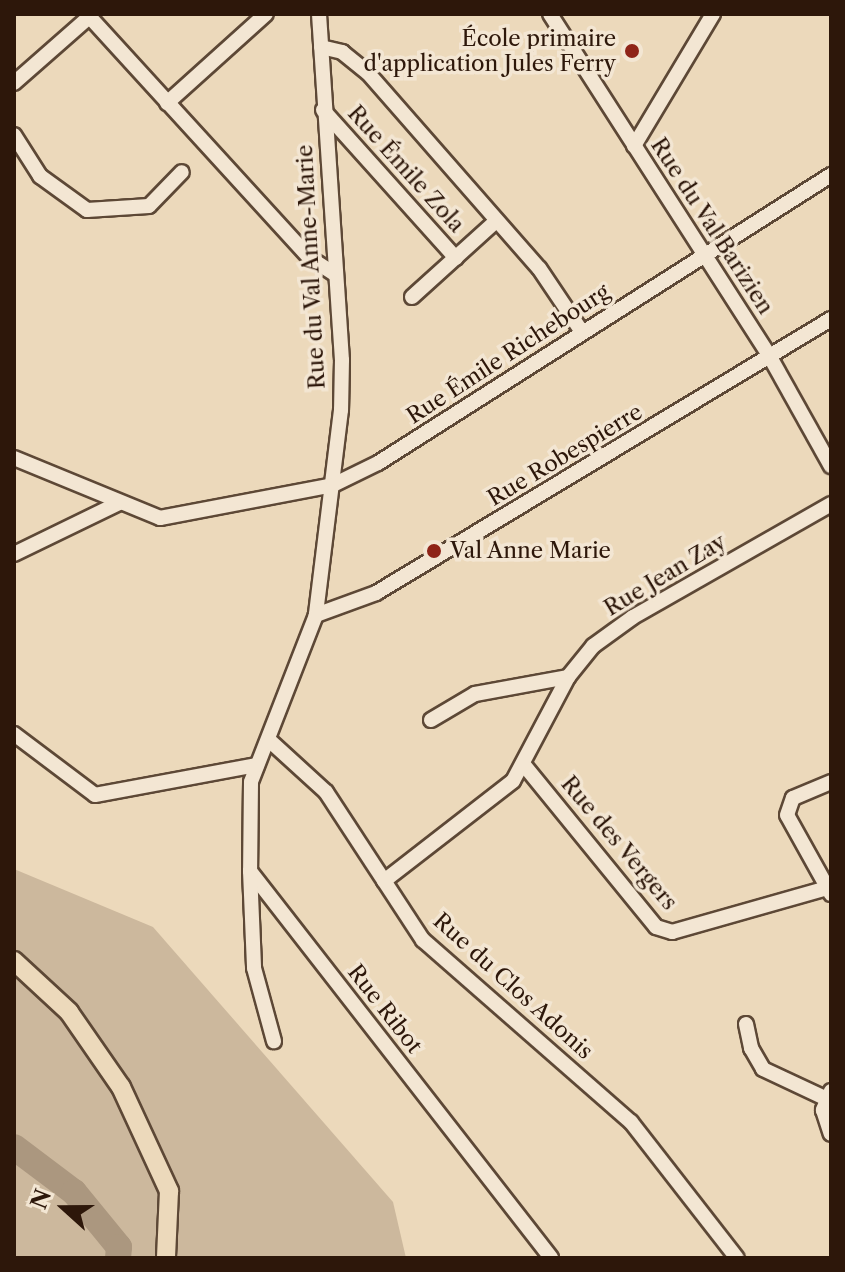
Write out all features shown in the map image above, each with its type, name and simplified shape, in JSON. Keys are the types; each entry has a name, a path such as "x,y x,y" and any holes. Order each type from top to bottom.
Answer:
{"main road":[{"path":"14,961 69,1012 121,1087 169,1191 166,1258"}],"street":[{"path":"167,103 266,14"},
{"name":"Rue du Val Anne-Marie","path":"257,765 316,615 333,485 342,360 319,14"},
{"name":"Rue du Val Barizien","path":"550,14 770,357 831,466"},
{"path":"634,146 713,14"},
{"path":"14,83 88,16 310,258 335,274"},
{"name":"Rue Émile Zola","path":"321,47 342,52 368,73 495,222 539,268 582,332"},
{"name":"Rue Émile Zola","path":"323,110 456,258"},
{"path":"14,135 40,176 87,210 149,206 182,172"},
{"name":"Rue Émile Richebourg","path":"14,458 160,518 333,485 378,463 831,175"},
{"name":"Rue Émile Zola","path":"412,297 495,222"},
{"name":"Rue Robespierre","path":"316,615 376,593 831,319"},
{"path":"14,554 119,503"},
{"name":"Rue Jean Zay","path":"384,881 492,799 524,765 568,677 593,646 633,617 831,504"},
{"path":"431,720 475,694 568,677"},
{"path":"14,734 95,795 257,765 248,800 254,968 274,1041"},
{"name":"Rue du Clos Adonis","path":"269,740 326,792 423,940 631,1122 737,1258"},
{"name":"Rue des Vergers","path":"524,765 656,927 672,932 830,889 787,815 787,803 831,782"},
{"name":"Rue Ribot","path":"250,871 551,1258"},
{"path":"746,1024 763,1069 828,1094 831,1134"}],"shaded area":[{"path":"14,869 153,927 393,1202 406,1258 14,1258"}],"waterway":[{"path":"14,1147 74,1192 119,1247 118,1258"}],"place":[{"name":"École primaire d'application Jules Ferry","path":"632,51"},
{"name":"Val Anne Marie","path":"434,551"}]}
